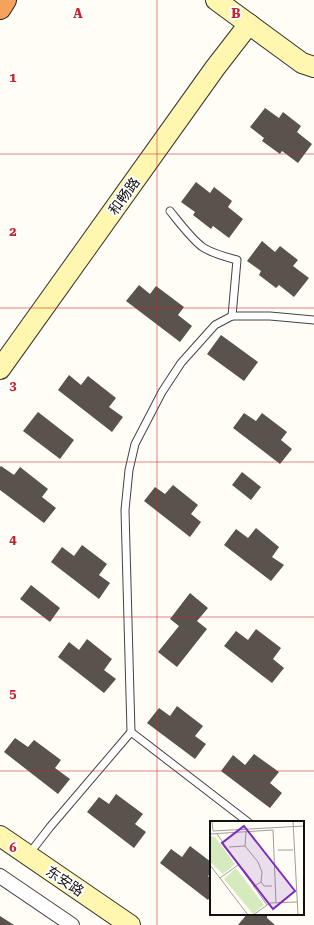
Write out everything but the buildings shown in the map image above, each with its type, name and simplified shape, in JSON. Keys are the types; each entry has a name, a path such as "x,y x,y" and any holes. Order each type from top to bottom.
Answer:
{"highway":[{"path":"0,8 5,0"}],"street":[{"path":"216,0 302,63 314,67"},
{"path":"235,0 305,51 314,54"},
{"name":"和畅路","path":"0,369 215,68 249,24"},
{"name":"东安路","path":"0,836 130,925"},
{"path":"0,876 72,925"}],"lane":[{"path":"170,211 204,248 237,260 232,316"},
{"path":"28,856 50,827 131,732 124,510 130,463 135,444 162,392 181,362 215,325 232,316 270,316 314,320"},
{"path":"131,732 247,821"}]}
